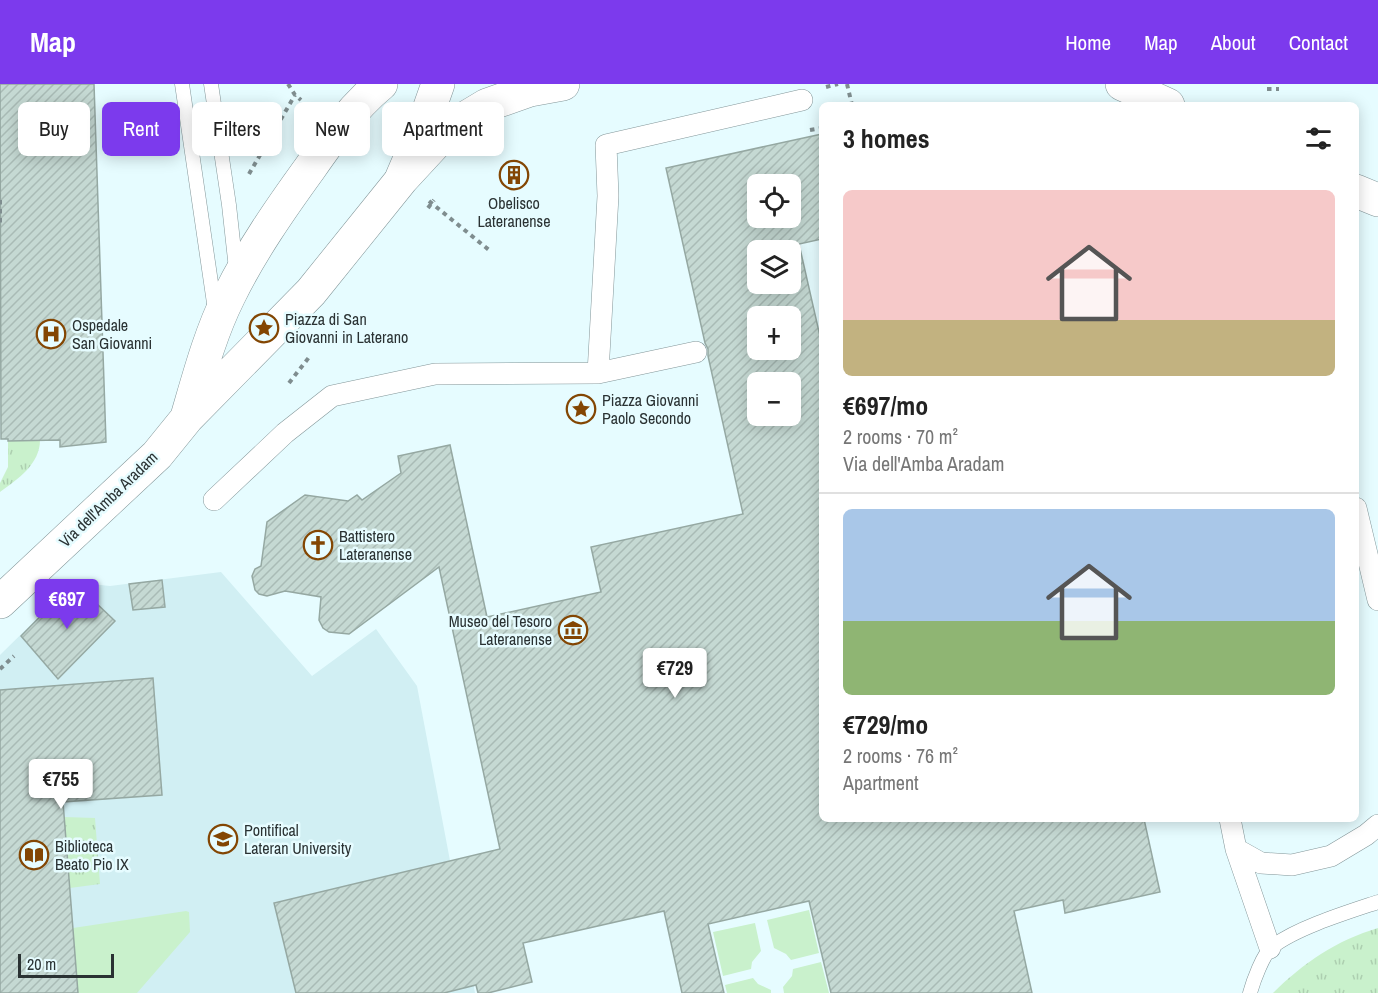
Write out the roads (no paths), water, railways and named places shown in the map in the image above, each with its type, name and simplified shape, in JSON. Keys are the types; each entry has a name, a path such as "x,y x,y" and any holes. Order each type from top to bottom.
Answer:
{"main road":[{"path":"186,418 217,324 237,280 286,201 338,129 358,105 381,84"},
{"path":"402,179 438,84"},
{"path":"186,418 311,292 402,179 439,139 474,112 513,95 563,84"},
{"path":"1122,84 1161,102"},
{"path":"1359,192 1378,201"},
{"name":"Via dell'Amba Aradam","path":"0,602 157,454 186,418"}],"street":[{"path":"598,373 608,196 606,145 802,100"},
{"path":"214,501 285,433 332,396 435,374 598,373 696,352"},
{"path":"1359,520 1377,591"},
{"path":"1231,822 1236,849 1270,948"},
{"path":"1236,849 1261,863 1292,865 1331,856 1378,825"}],"lane":[{"path":"182,84 217,324"},
{"path":"211,84 229,205 237,280"},
{"path":"1250,993 1270,948 1309,927 1378,902"}],"place":[{"name":"Obelisco Lateranense","path":"514,175"},
{"name":"Piazza di San Giovanni in Laterano","path":"264,328"},
{"name":"Ospedale San Giovanni","path":"51,334"},
{"name":"Piazza Giovanni Paolo Secondo","path":"581,409"},
{"name":"Battistero Lateranense","path":"318,545"},
{"name":"Museo del Tesoro Lateranense","path":"573,630"},
{"name":"Pontifical Lateran University","path":"223,839"},
{"name":"Biblioteca Beato Pio IX","path":"34,855"}]}
